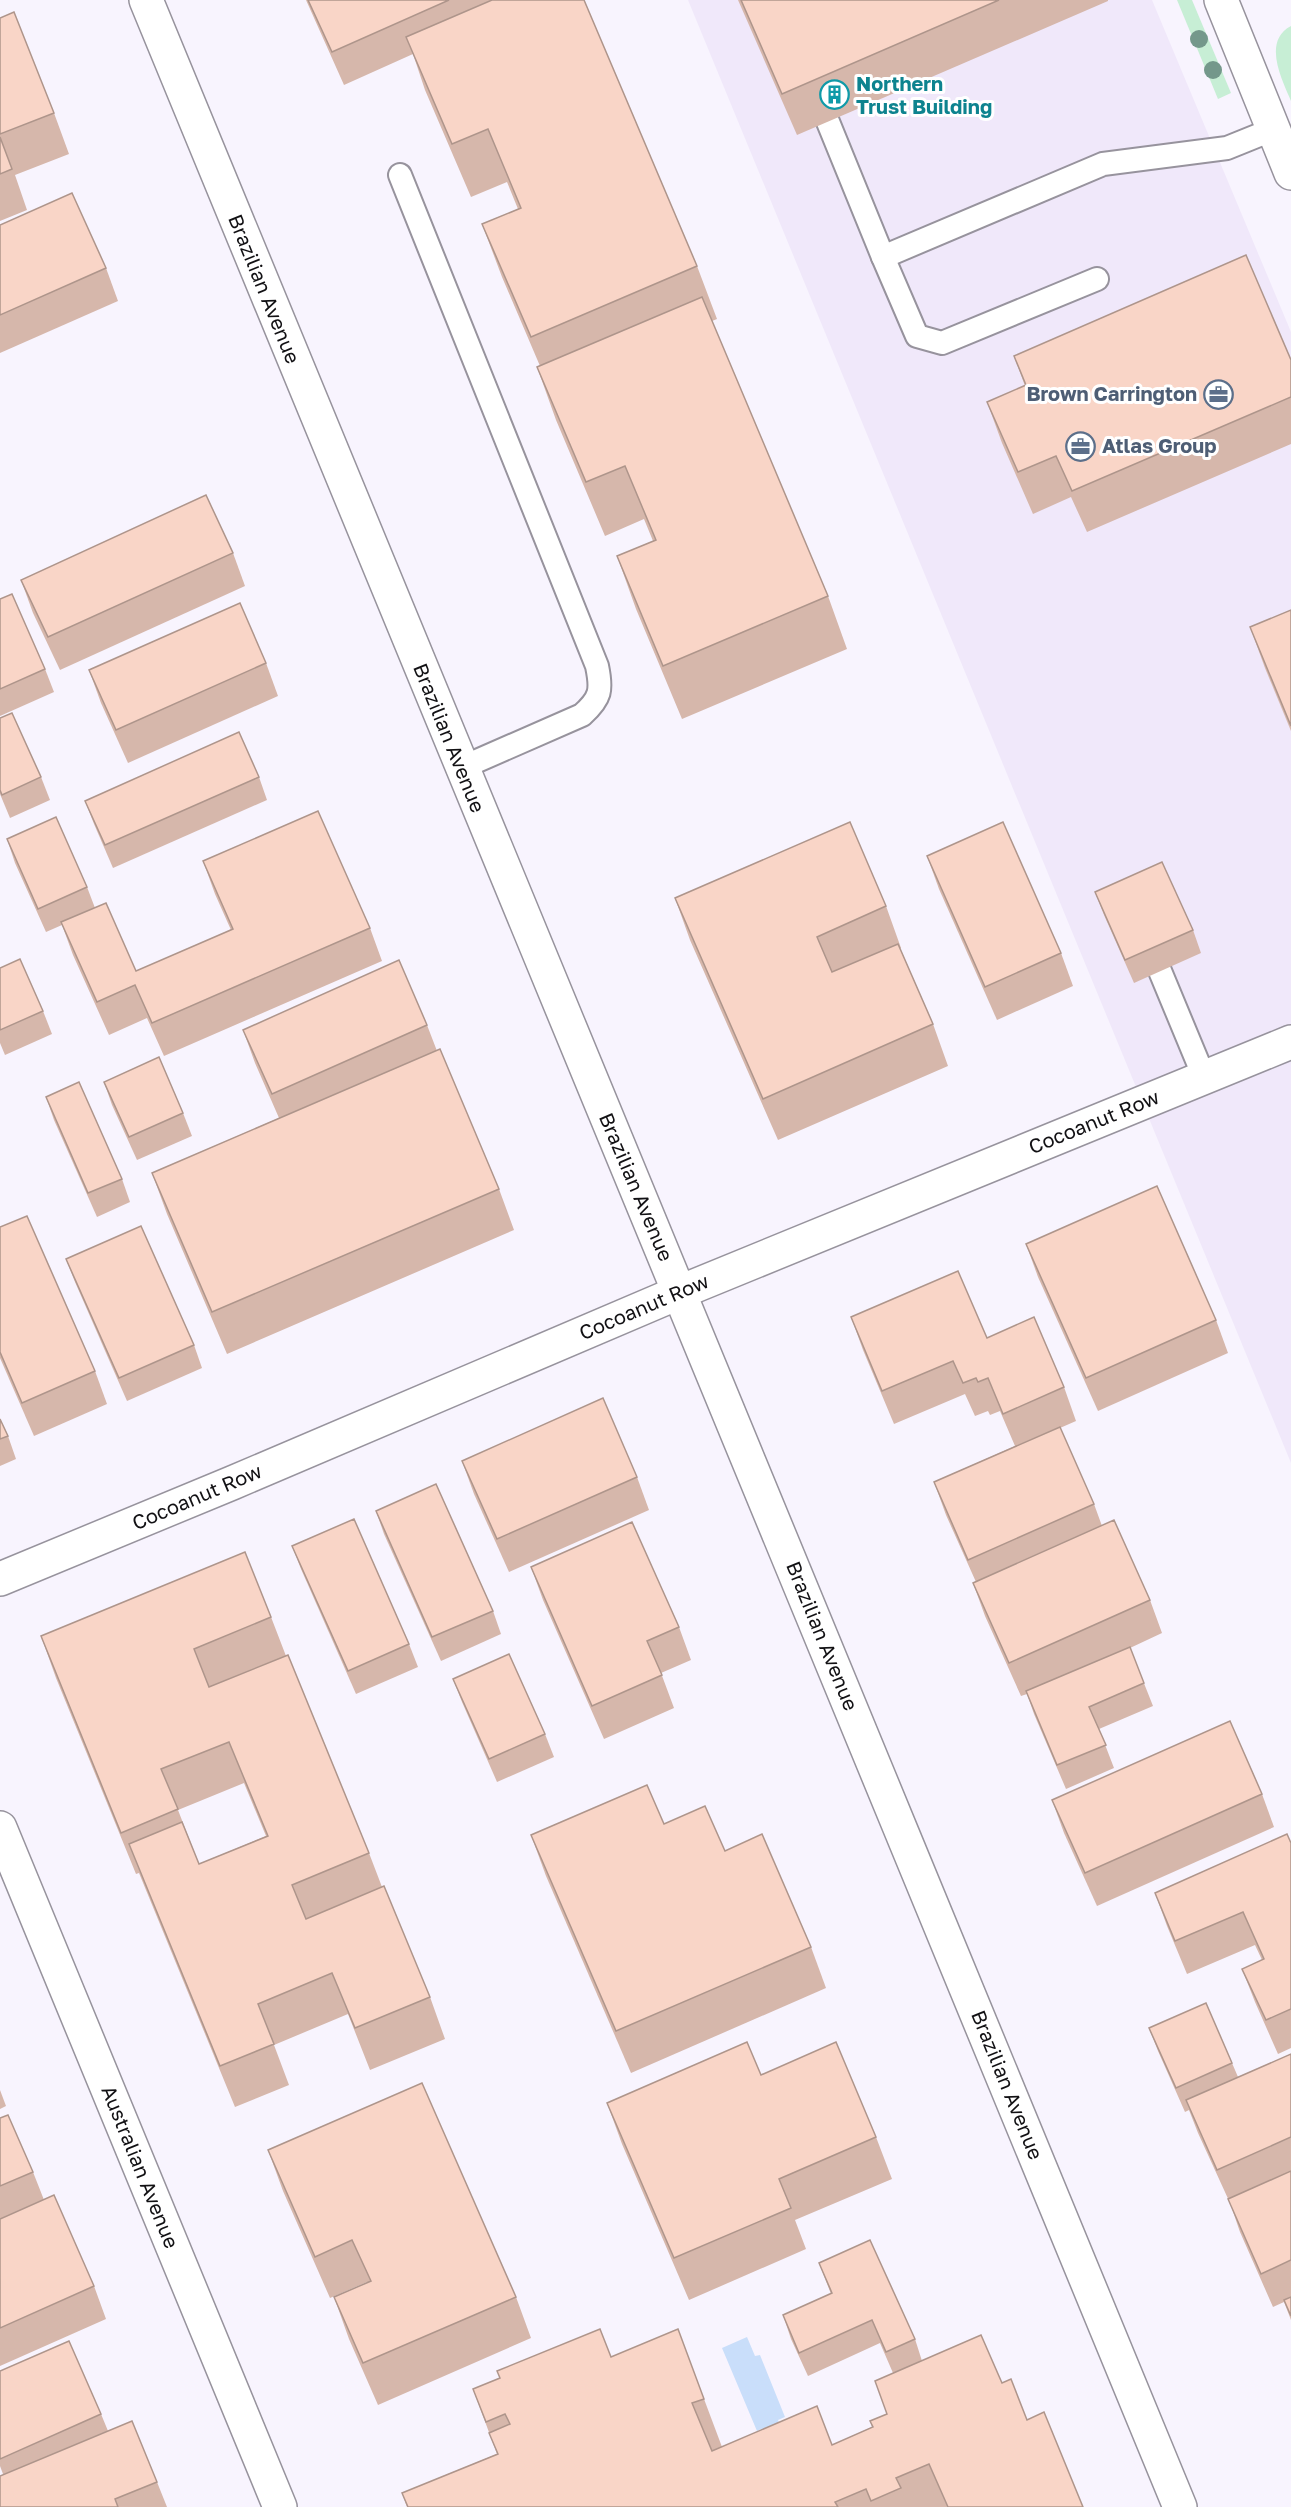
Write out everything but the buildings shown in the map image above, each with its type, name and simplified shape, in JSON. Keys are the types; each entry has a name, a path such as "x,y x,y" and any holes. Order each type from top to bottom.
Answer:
{"street":[{"name":"Brazilian Avenue","path":"146,0 1180,2507"},
{"path":"1221,0 1291,173"},
{"name":"Cocoanut Row","path":"0,1579 680,1292 1291,1042"},
{"name":"Australian Avenue","path":"0,1828 280,2507"}],"lane":[{"path":"828,123 917,336 942,344 1097,279"},
{"path":"883,257 1103,164 1227,148 1274,129"},
{"path":"400,175 597,666 601,685 596,703 582,715 461,768"},
{"path":"1160,971 1204,1077"}],"shaded area":[{"path":"688,0 1152,0 1291,332 1291,1463"}],"green space":[{"path":"1177,0 1192,0 1231,93 1218,99"},
{"path":"1291,26 1291,101 1279,72 1276,51 1282,33"}],"water":[{"path":"747,2337 755,2356 760,2355 785,2417 778,2420 781,2428 763,2435 761,2429 757,2431 722,2348"}],"place":[{"name":"Northern Trust Building","path":"835,95"},
{"name":"Brown Carrington","path":"1218,394"},
{"name":"Atlas Group","path":"1081,446"}]}
